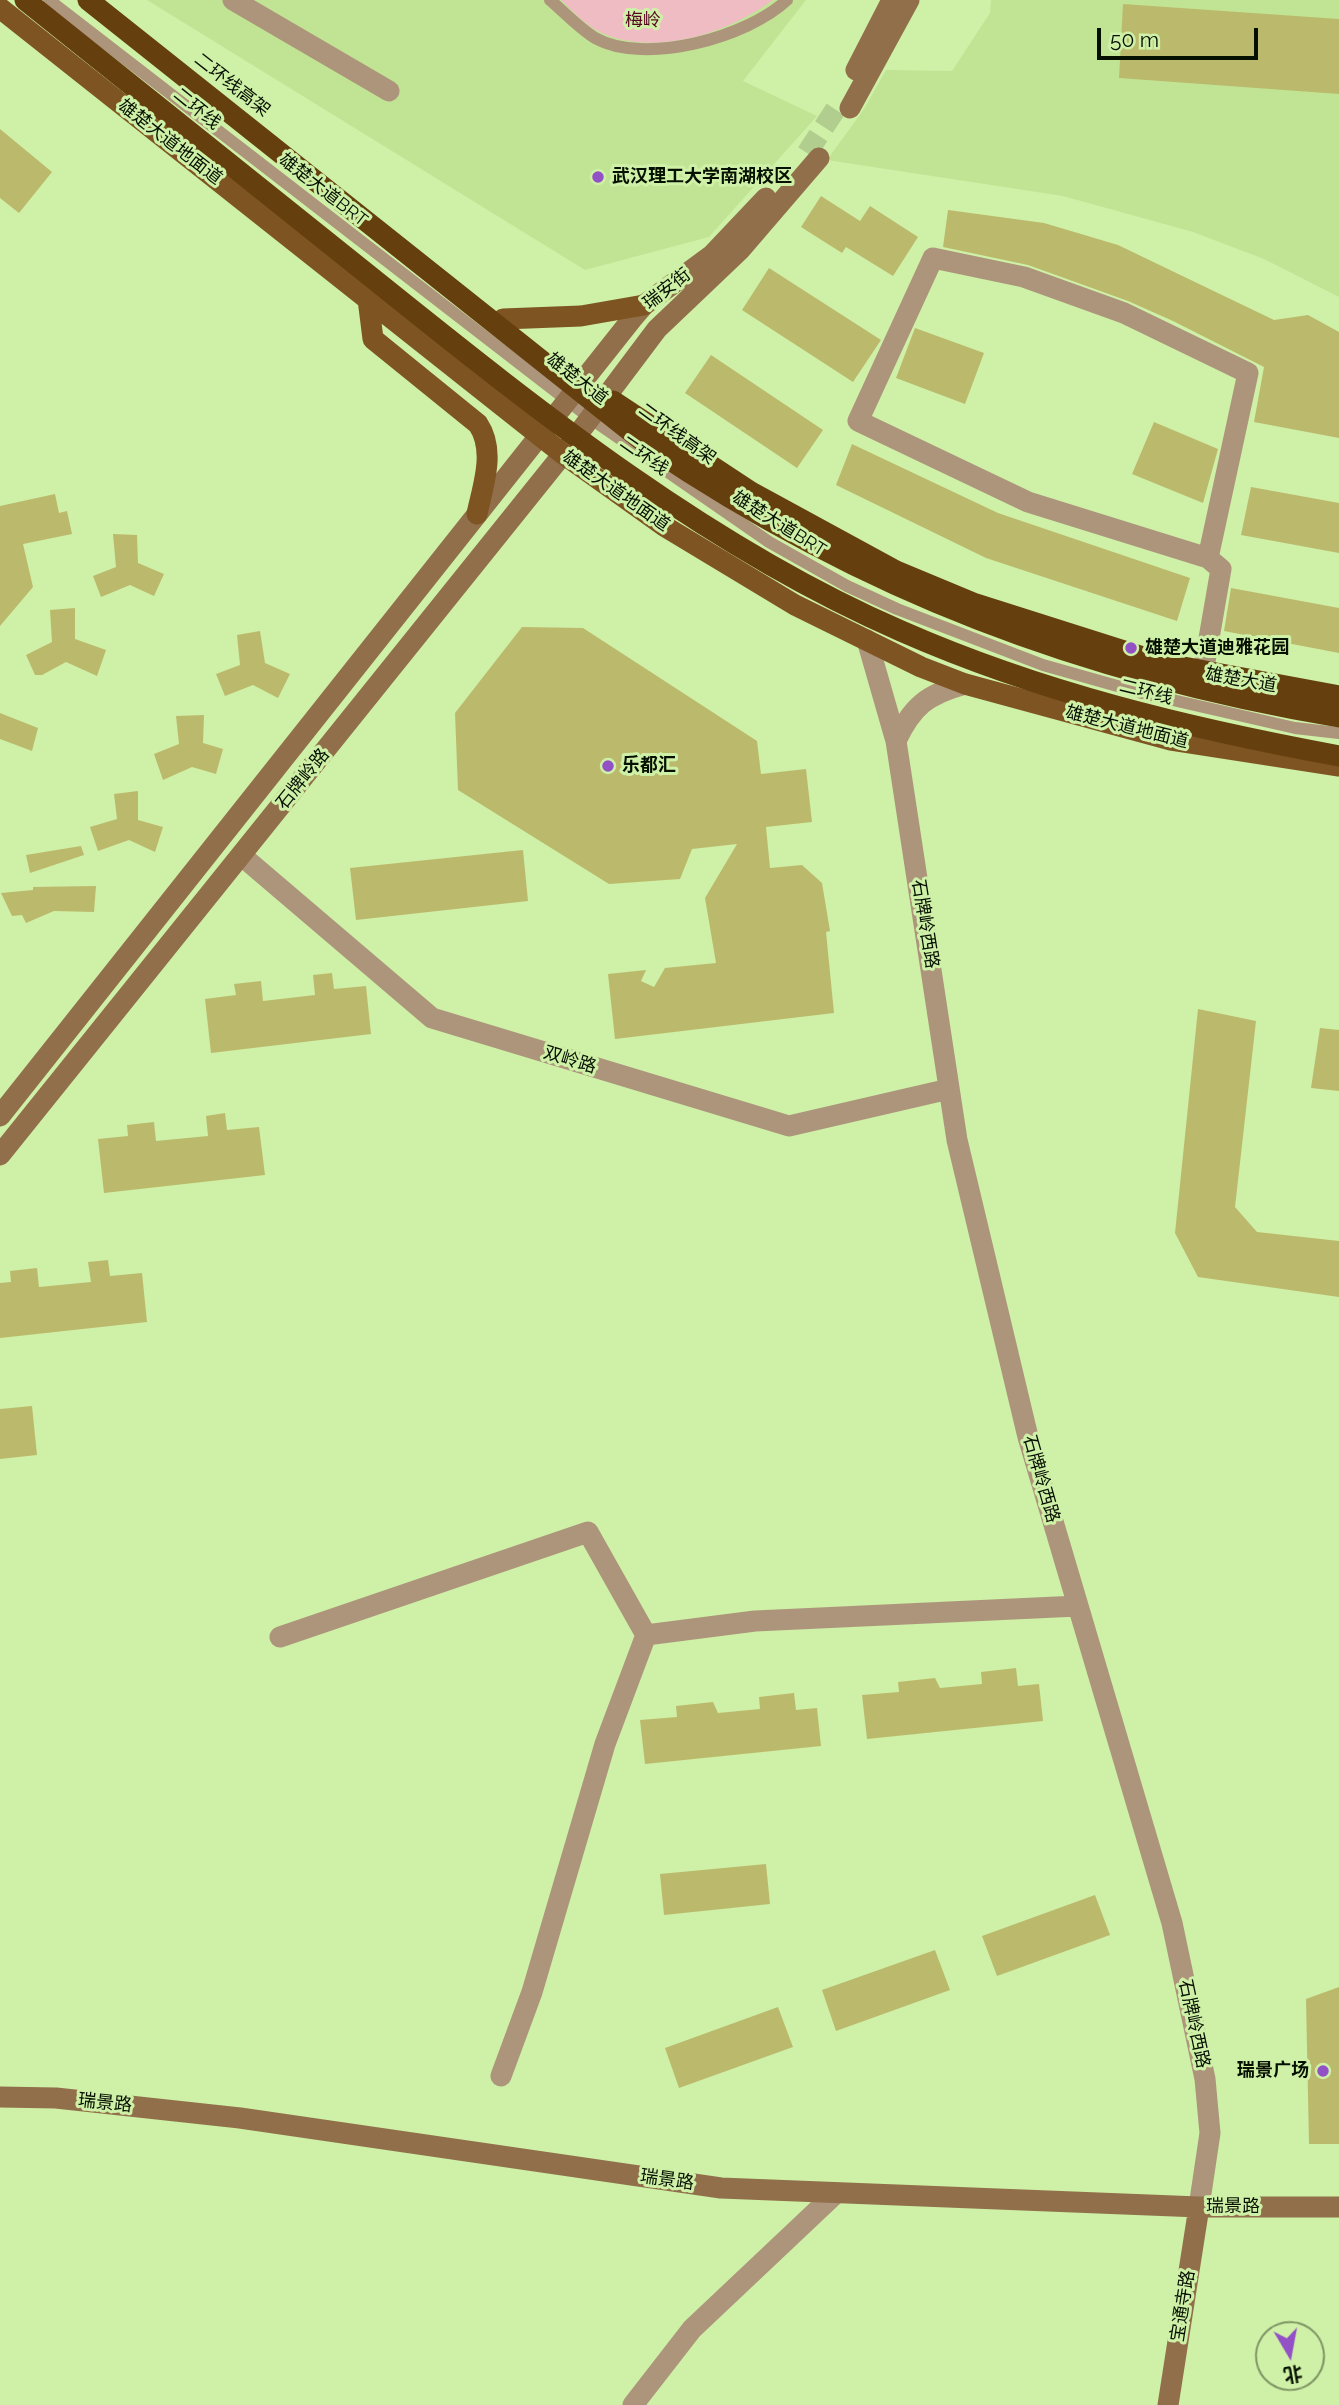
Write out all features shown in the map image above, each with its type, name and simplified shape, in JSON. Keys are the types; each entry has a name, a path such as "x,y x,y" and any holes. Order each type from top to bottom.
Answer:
{"highway":[{"name":"二环线","path":"25,0 489,372 669,501 787,573 902,632 1100,704 1204,730 1339,756"},
{"name":"二环线高架","path":"88,0 649,446 792,534 901,589 988,624 1137,674 1251,702 1339,717"},
{"path":"556,370 621,406 751,492 922,582 996,611 1162,663 1339,697"}],"main road":[{"name":"雄楚大道","path":"81,0 345,208 503,319 573,392 596,409 845,543 979,603 1107,647 1203,673 1339,697"},
{"path":"892,0 844,106 909,0"},
{"name":"雄楚大道地面道","path":"0,8 563,454 664,526 795,605 921,667 965,684 1171,740 1339,766"},
{"name":"瑞安街","path":"540,435 644,305 712,255 813,155 740,250 657,329 596,409"},
{"path":"368,299 373,339 478,425 485,435 487,462 477,514"},
{"path":"503,319 581,316 644,305"},
{"name":"石牌岭路","path":"0,1155 242,856 596,409"},
{"name":"石牌岭路","path":"0,1116 540,435"},
{"name":"瑞景路","path":"0,2096 56,2098 240,2118 721,2188 1199,2207 1339,2207"},
{"name":"宝通寺路","path":"1168,2405 1199,2207"}],"street":[{"path":"233,0 389,91"},
{"path":"1203,673 1221,569 1208,558 1028,502 858,421 933,258 1024,277 1124,313 1248,373 1208,558"},
{"name":"石牌岭西路","path":"867,640 896,741 957,1140 1028,1437 1172,1923 1205,2079 1210,2133 1199,2207"},
{"path":"896,741 908,715 943,690 965,684"},
{"name":"双岭路","path":"242,856 432,1018 789,1126 949,1089"},
{"path":"280,1637 587,1532 646,1635"},
{"path":"646,1635 755,1621 1078,1606"},
{"path":"502,2076 532,1992 605,1744 646,1635"},
{"path":"633,2405 692,2329 836,2193"}],"lane":[{"name":"雄楚大道BRT","path":"49,0 573,392"},
{"path":"550,0 596,38 625,47 646,48 688,44 715,37 765,17 788,0"},
{"name":"雄楚大道BRT","path":"596,409 769,542 847,586 897,609 1043,665 1142,693 1296,728 1339,733"}],"shaded area":[{"name":"武汉理工大学南湖校区","path":"147,0 806,0 743,81 817,116 709,237 585,270"},
{"path":"991,0 1339,0 1339,297 1264,259 1193,232 1063,196 827,160 864,109 886,70 952,71 990,13"}],"green space":[{"name":"梅岭","path":"561,0 773,0 755,12 714,31 692,38 647,43 625,40 598,31"}],"building":[{"path":"1123,4 1339,19 1339,94 1119,78"},
{"path":"0,129 52,172 19,213 0,198"},
{"path":"821,196 860,221 870,206 918,237 893,276 846,247 842,253 801,227"},
{"path":"948,210 1044,223 1118,245 1274,320 1308,315 1339,332 1339,438 1254,422 1264,367 1173,321 1128,301 1028,265 943,247"},
{"path":"769,268 881,340 853,382 742,310"},
{"path":"915,328 984,353 965,404 896,378"},
{"path":"711,355 823,430 797,468 685,393"},
{"path":"1154,422 1218,449 1203,503 1132,474"},
{"path":"852,444 998,513 1190,578 1177,621 986,558 836,485"},
{"path":"1251,487 1339,503 1339,553 1241,535"},
{"path":"55,494 59,513 67,511 72,534 23,544 33,587 0,626 0,506"},
{"path":"113,534 137,535 138,563 164,574 154,596 130,585 101,597 93,576 116,567"},
{"path":"1231,588 1339,608 1339,653 1224,631"},
{"path":"75,608 75,639 106,650 97,676 66,662 42,675 35,675 26,655 52,642 50,610"},
{"name":"乐都汇","path":"522,627 583,628 757,741 761,774 806,769 812,822 766,827 770,868 802,865 822,883 830,931 826,932 834,1013 615,1039 608,974 646,970 641,981 654,987 665,968 716,963 705,898 737,844 692,849 680,879 609,884 458,790 455,713"},
{"path":"260,631 265,663 290,674 278,698 253,685 225,696 216,674 240,665 237,635"},
{"path":"0,713 38,728 32,751 0,739"},
{"path":"204,715 203,743 223,749 216,774 192,767 163,780 154,754 179,744 176,716"},
{"path":"138,791 138,820 163,827 155,852 129,840 98,851 90,827 117,819 114,794"},
{"path":"81,846 84,855 30,873 26,855"},
{"path":"523,850 528,901 356,920 350,868"},
{"path":"96,886 94,912 54,911 26,923 22,915 12,916 1,893 33,890 33,887"},
{"path":"332,973 334,989 366,986 371,1034 211,1053 205,999 236,995 234,984 261,981 263,1001 315,995 313,975"},
{"path":"1198,1009 1256,1021 1235,1207 1257,1232 1339,1241 1339,1297 1198,1277 1175,1233"},
{"path":"1320,1028 1339,1030 1339,1091 1311,1088"},
{"path":"225,1113 227,1130 259,1127 265,1175 104,1193 98,1139 128,1136 127,1125 154,1122 156,1141 208,1136 206,1116"},
{"path":"108,1260 110,1276 142,1273 147,1322 0,1338 0,1283 11,1282 10,1271 37,1268 39,1287 91,1282 88,1262"},
{"path":"32,1406 37,1455 0,1459 0,1409"},
{"path":"1016,1668 1018,1686 1039,1684 1043,1721 867,1739 862,1695 899,1692 898,1682 935,1678 940,1688 982,1684 981,1672"},
{"path":"794,1693 796,1710 817,1708 821,1746 645,1764 640,1720 677,1717 676,1706 713,1702 718,1713 760,1709 759,1697"},
{"path":"766,1864 770,1904 664,1915 660,1874"},
{"path":"1095,1895 1110,1935 997,1976 982,1936"},
{"path":"935,1950 950,1990 836,2031 822,1990"},
{"name":"瑞景广场","path":"1339,1987 1339,2144 1309,2144 1306,1999"},
{"path":"778,2007 793,2047 679,2088 665,2048"}],"tunnel":[{"path":"807,153 839,104"}],"place":[{"name":"武汉理工大学南湖校区","path":"598,177"},
{"name":"雄楚大道迪雅花园","path":"1131,648"},
{"name":"乐都汇","path":"608,766"},
{"name":"瑞景广场","path":"1323,2071"}]}
